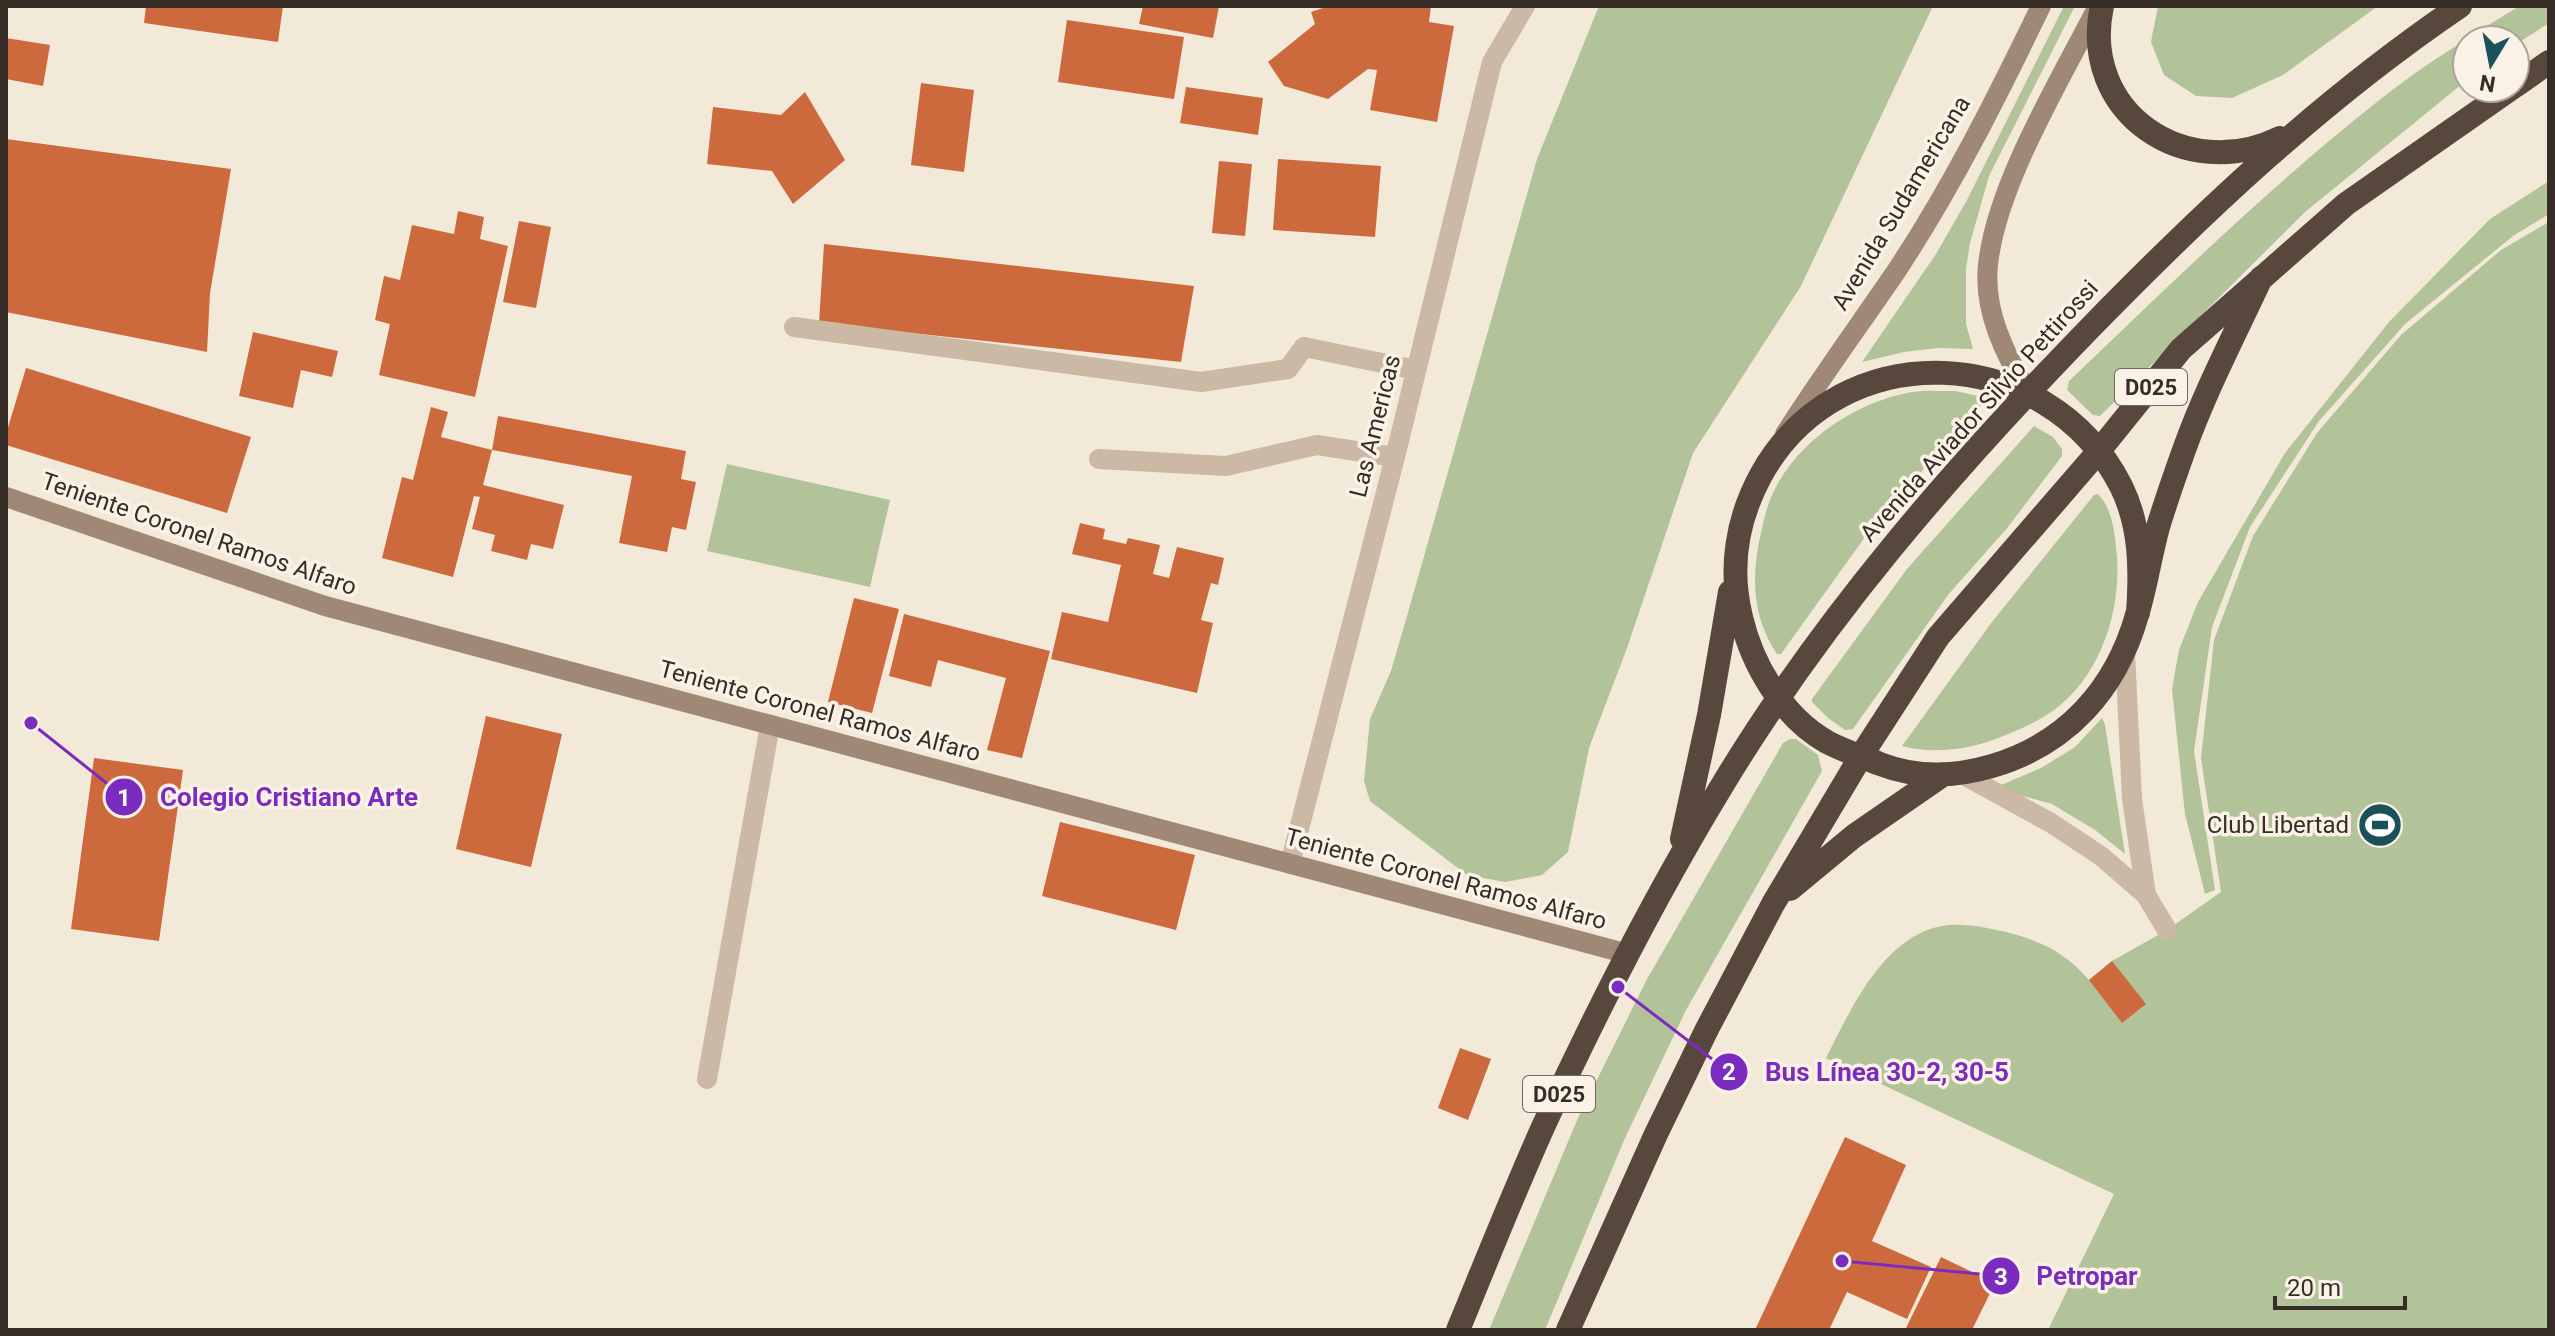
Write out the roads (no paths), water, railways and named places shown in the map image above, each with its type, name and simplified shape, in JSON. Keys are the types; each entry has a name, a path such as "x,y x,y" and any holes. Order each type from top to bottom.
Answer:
{"highway":[{"path":"2100,6 2099,52 2109,83 2125,110 2148,131 2176,146 2206,153 2237,153 2268,144 2293,132"},
{"name":"Avenida Aviador Silvio Pettirossi","path":"1458,1330 1542,1129 1628,954 1676,864 1779,696 1836,617 1897,539 2028,392 2167,251 2293,132 2391,53 2460,6"},
{"name":"D025","path":"2531,75 2549,62"},
{"name":"D025","path":"1568,1330 1656,1134 1773,904 1861,756 1938,637 2098,452 2181,349 2346,204 2490,104"},
{"path":"1734,564 1737,599 1745,633 1758,666 1800,720 1826,741 1897,770 1950,774 2017,759 2051,741 2081,716 2106,686 2125,652 2138,613 2158,528 2186,444 2261,278"},
{"path":"1676,864 1709,715 1740,529 1751,494 1768,462 1791,433 1824,406 1861,386 1902,374 1945,371 1987,377 2028,392 2067,417 2098,452 2121,485 2136,526 2141,570 2138,613"},
{"path":"1773,904 1854,836 1950,774"}],"street":[{"name":"Las Americas","path":"1290,864 1395,457 1492,62 1525,6"},
{"name":"Avenida Sudamericana","path":"1768,462 1822,375 1896,271 1957,171 2041,6"},
{"path":"2028,392 2007,358 1991,310 1987,266 2001,208 2100,6"},
{"path":"794,327 1201,382 1288,369 1304,347 1416,370"},
{"path":"1099,459 1226,466 1317,445 1395,457"},
{"name":"Teniente Coronel Ramos Alfaro","path":"6,497 325,606 1628,954"},
{"path":"2125,652 2130,774 2146,895"},
{"path":"707,1079 770,725"},
{"path":"1950,774 2064,831 2101,856 2146,895 2167,930"}],"place":[{"name":"Colegio Cristiano Arte","path":"31,723"},
{"name":"Club Libertad","path":"2380,825"},
{"name":"Bus Línea 30-2, 30-5","path":"1618,987"},
{"name":"Petropar","path":"1842,1261"}]}
